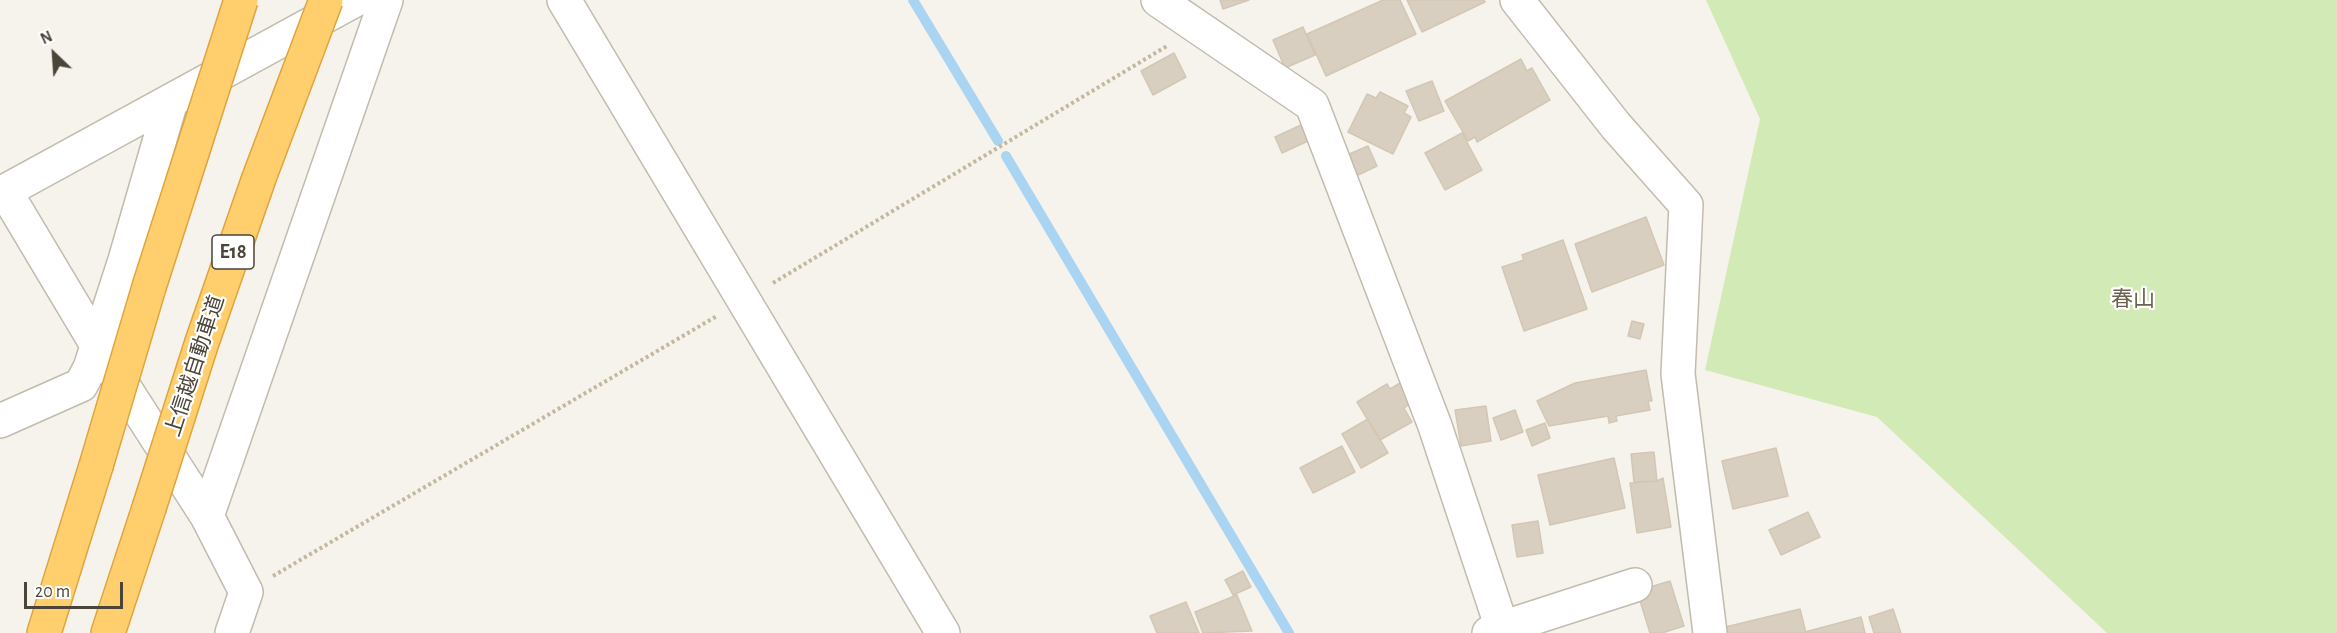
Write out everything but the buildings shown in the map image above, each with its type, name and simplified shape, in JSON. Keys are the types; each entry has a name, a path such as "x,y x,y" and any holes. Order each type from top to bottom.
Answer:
{"highway":[{"path":"44,633 153,276 241,0"},
{"name":"上信越自動車道","path":"108,633 202,342 255,189 326,0"}],"street":[{"path":"232,633 246,592 207,516 97,345 3,192 355,0"},
{"path":"207,516 386,0"},
{"path":"564,0 942,633"},
{"path":"1158,0 1312,105 1434,426 1496,631 1635,585"},
{"path":"1517,0 1616,126 1686,205 1678,374 1710,633"},
{"path":"0,421 81,385 90,368 125,260 171,101"}],"green space":[{"path":"1706,0 2337,0 2337,633 2107,633 1877,417 1705,370 1760,119"}],"waterway":[{"path":"913,0 998,141"},
{"path":"1006,156 1289,633"}],"district":[{"name":"春山","path":"2133,299"}]}
